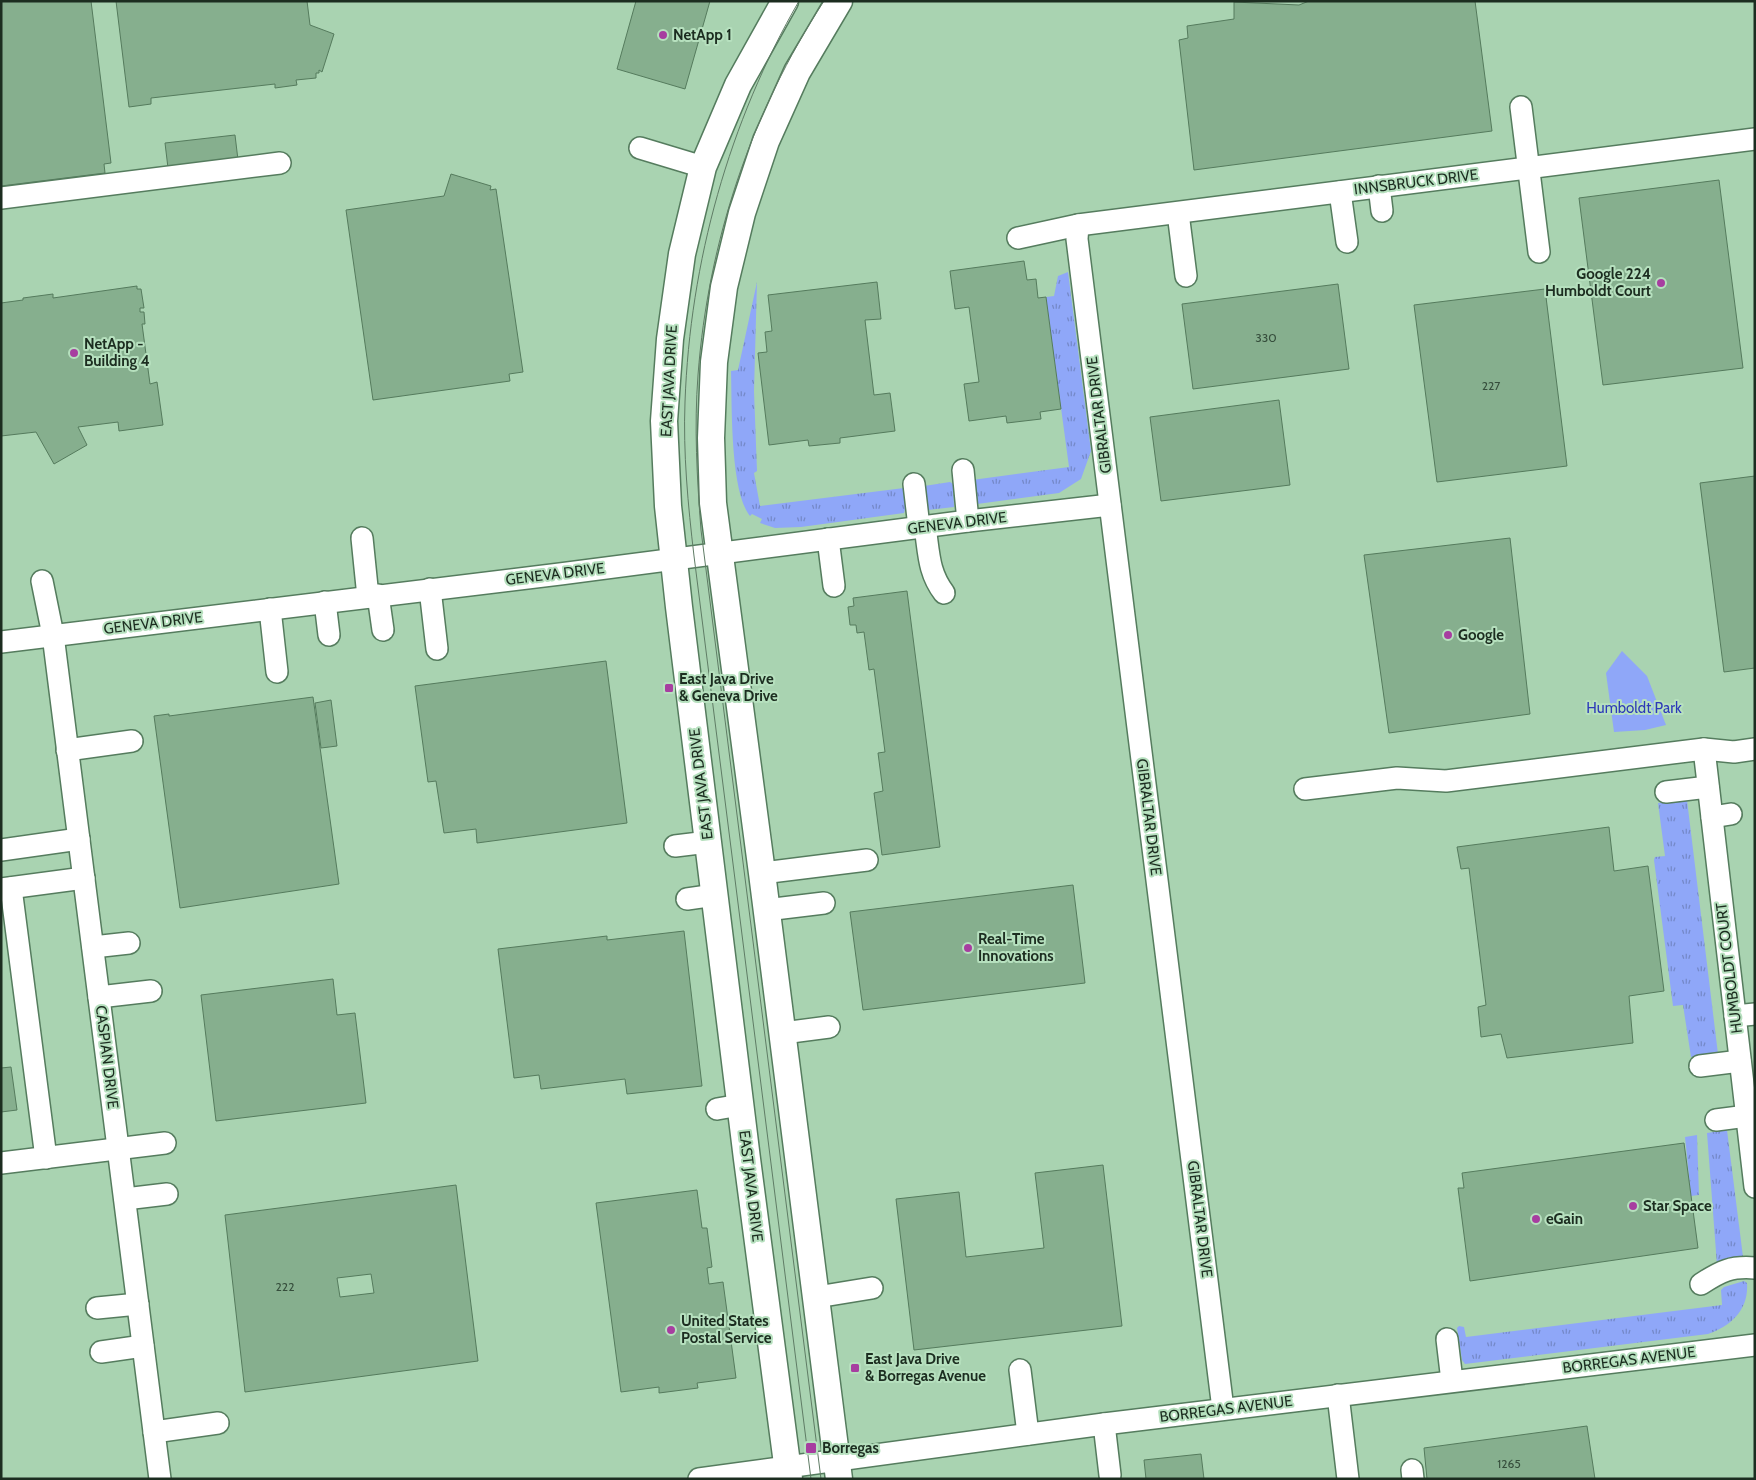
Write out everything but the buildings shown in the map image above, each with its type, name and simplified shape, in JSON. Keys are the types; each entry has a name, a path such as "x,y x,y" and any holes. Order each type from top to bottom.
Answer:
{"main road":[{"name":"EAST JAVA DRIVE","path":"785,1 738,85 703,167 682,254 670,339 664,421 668,506 715,896 729,1107 788,1473"},
{"path":"838,1469 720,553 714,503 711,438 714,362 726,278 742,213 766,141 797,72 839,1"}],"street":[{"path":"1521,106 1539,252"},
{"name":"INNSBRUCK DRIVE","path":"1018,238 1078,225 1755,139"},
{"path":"640,148 703,167"},
{"path":"1,198 280,163"},
{"path":"1379,186 1382,211"},
{"path":"1340,192 1347,242"},
{"path":"1178,213 1186,276"},
{"name":"GIBRALTAR DRIVE","path":"1078,225 1077,239 1223,1409"},
{"path":"963,470 968,521"},
{"path":"914,484 931,572 935,582 944,593"},
{"name":"GENEVA DRIVE","path":"1,642 968,521 1110,505"},
{"path":"362,538 373,596 383,630"},
{"path":"828,539 834,586"},
{"name":"CASPIAN DRIVE","path":"42,581 53,635 160,1479"},
{"path":"430,589 437,649"},
{"path":"325,602 329,635"},
{"path":"270,609 277,672"},
{"path":"68,750 132,740"},
{"path":"1305,789 1397,778 1446,781 1704,749 1734,752 1755,749"},
{"name":"HUMBOLDT COURT","path":"1704,749 1708,787 1721,815 1745,1015 1746,1116 1755,1187"},
{"path":"1666,792 1708,787"},
{"path":"1,850 79,838"},
{"path":"675,846 708,842"},
{"path":"762,873 867,860"},
{"path":"46,1158 6,888 84,878"},
{"path":"687,899 715,896"},
{"path":"766,910 824,903"},
{"path":"93,948 129,943"},
{"path":"99,997 151,991"},
{"path":"783,1033 829,1027"},
{"path":"1700,1066 1745,1066"},
{"path":"1716,1120 1746,1116"},
{"path":"1,1163 165,1142"},
{"path":"125,1199 167,1194"},
{"path":"1701,1284 1728,1269 1738,1266 1755,1268"},
{"path":"816,1297 872,1288"},
{"path":"97,1308 138,1304"},
{"path":"1447,1339 1452,1381"},
{"name":"BORREGAS AVENUE","path":"699,1479 838,1469 1028,1434 1755,1345"},
{"path":"101,1352 143,1346"},
{"path":"1020,1370 1028,1434"},
{"path":"1338,1395 1348,1479"},
{"path":"154,1432 218,1423"},
{"path":"1104,1424 1110,1475"}],"green space":[{"path":"1068,272 1091,451 1081,479 1059,493 977,504 972,480 1069,467 1046,297 1054,296 1058,276"},
{"path":"757,282 754,391 757,471 754,473 760,506 904,488 906,505 904,513 801,527 775,528 760,523 762,519 752,514 750,516 743,504 735,469 731,371 738,370"},
{"path":"950,482 953,484 954,507 928,510 925,504 924,486"},
{"name":"Humboldt Park","path":"1622,651 1647,676 1666,725 1645,730 1614,732 1606,673"},
{"path":"1687,800 1718,1054 1691,1057 1683,1005 1673,1006 1654,860 1655,857 1665,856 1658,803"},
{"path":"1727,1130 1743,1257 1717,1265 1707,1133"},
{"path":"1697,1135 1699,1195 1691,1196 1685,1137"},
{"path":"1744,1281 1747,1283 1747,1292 1742,1308 1731,1321 1717,1331 1708,1334 1465,1364 1462,1360 1457,1328 1459,1326 1464,1327 1466,1337 1722,1305 1721,1290 1724,1287"}],"tram line":[{"path":"799,1 774,47 752,95 733,144 705,246 695,297 688,350 685,402 685,460 694,556 811,1479"},
{"path":"821,1479 701,530 696,433 698,375 703,325 723,228 737,180 775,88 798,44 824,1"}],"place":[{"name":"NetApp 1","path":"663,35"},
{"name":"Google 224 Humboldt Court","path":"1661,283"},
{"name":"NetApp - Building 4","path":"74,353"},
{"name":"Google","path":"1448,635"},
{"name":"East Java Drive & Geneva Drive","path":"669,688"},
{"name":"Real-Time Innovations","path":"968,948"},
{"name":"Star Space","path":"1633,1206"},
{"name":"eGain","path":"1536,1219"},
{"name":"United States Postal Service","path":"671,1330"},
{"name":"East Java Drive & Borregas Avenue","path":"855,1368"},
{"name":"Borregas","path":"811,1448"}]}
